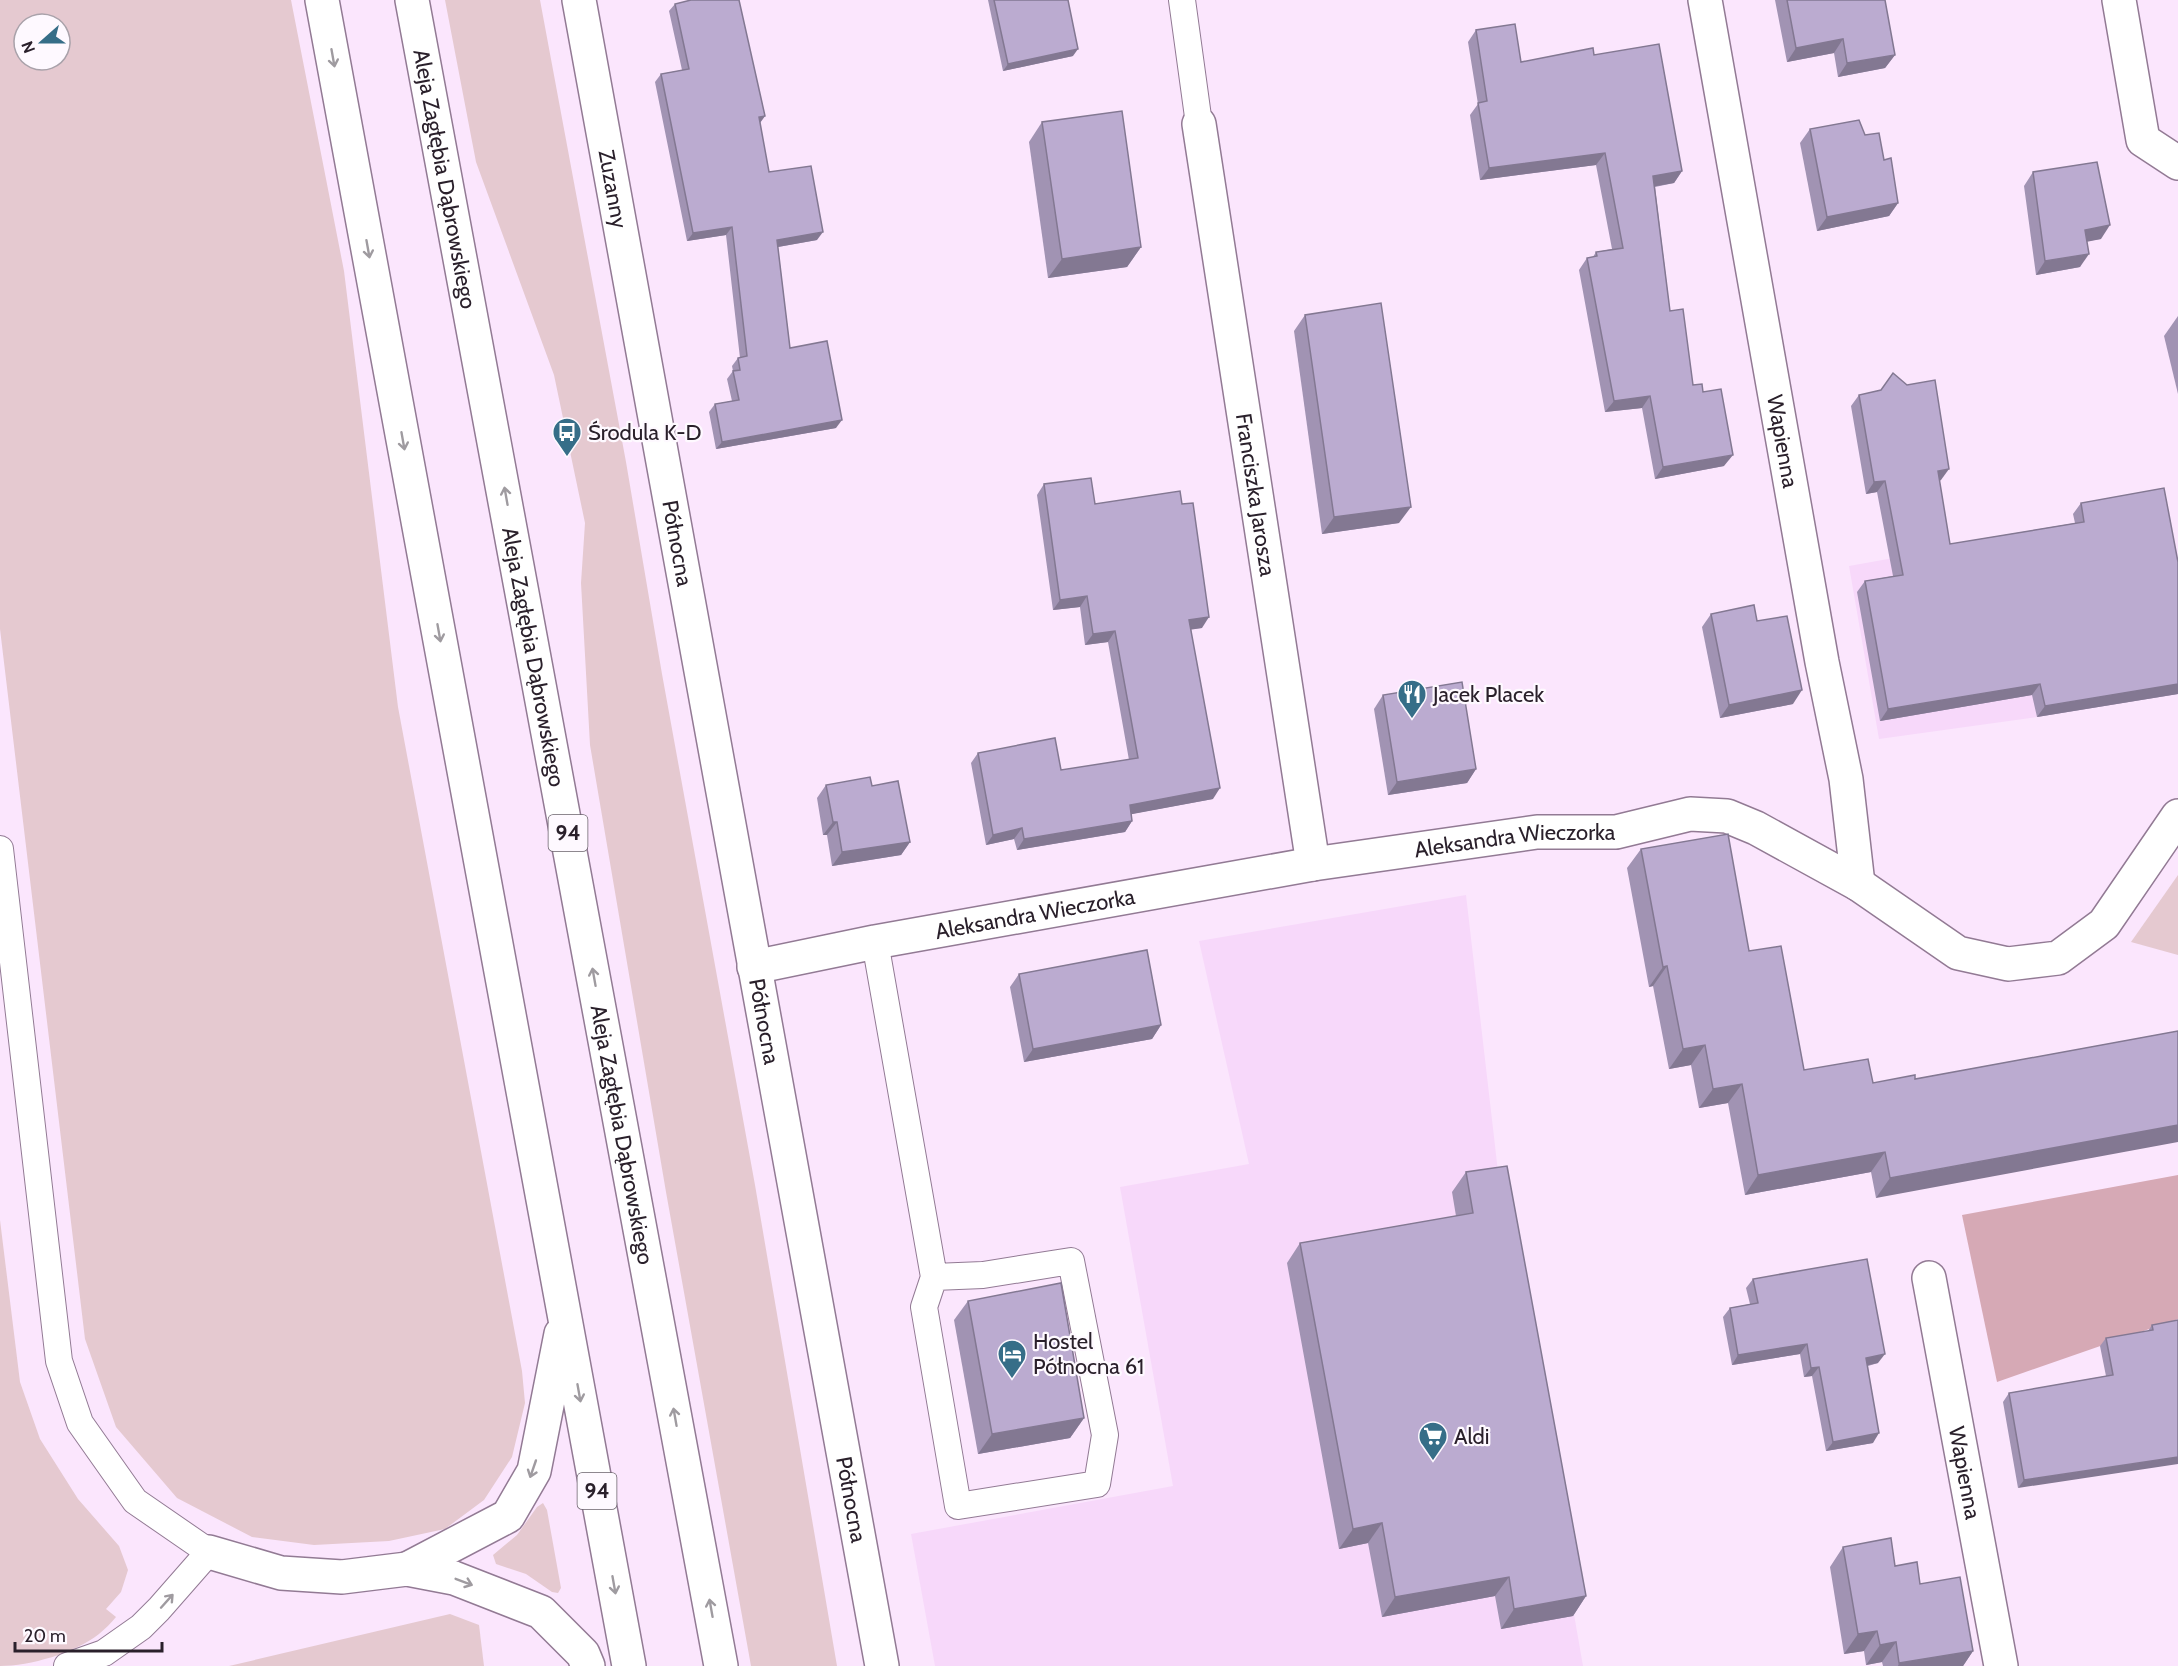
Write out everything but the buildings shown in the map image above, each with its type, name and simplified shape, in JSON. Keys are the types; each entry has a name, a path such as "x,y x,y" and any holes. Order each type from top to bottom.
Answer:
{"street":[{"name":"94","path":"322,0 629,1666"},
{"name":"Aleja Zagłębia Dąbrowskiego","path":"412,0 721,1666"},
{"name":"Zuzanny","path":"579,0 646,377"},
{"name":"Wapienna","path":"1705,0 1820,651 1846,779 1857,884"},
{"path":"2119,0 2143,140 2178,163"},
{"name":"Franciszka Jarosza","path":"1199,124 1313,864"},
{"name":"Północna","path":"646,377 882,1666"},
{"name":"Aleksandra Wieczorka","path":"754,968 875,942 1313,864 1537,832 1616,832 1690,814 1727,816 1756,828 1857,884 1958,953 2008,964 2058,958 2104,924 2178,816"},
{"name":"Wapienna","path":"1929,1278 2001,1666"},
{"path":"407,1569 508,1516 534,1471 564,1315"},
{"path":"209,1552 281,1573 342,1577 407,1569 454,1578 541,1612 583,1654 588,1666"}],"lane":[{"path":"1182,0 1199,124"},
{"path":"0,849 59,1361 80,1423 135,1501 209,1552 141,1627 104,1653 67,1666"},
{"path":"875,942 934,1277 924,1307 958,1506 1096,1484 1105,1435 1071,1261 983,1275 934,1277"}],"shaded area":[{"path":"0,0 291,0 344,271 398,707 522,1371 525,1403 512,1457 484,1500 445,1529 389,1541 314,1545 252,1537 177,1498 116,1427 85,1339 0,629"},
{"path":"445,0 540,0 626,462 755,1185 837,1666 751,1666 666,1192 590,745 581,583 585,523 554,375 476,162"},
{"path":"2005,538 2037,717 1879,739 1849,566"},
{"path":"2178,875 2178,955 2131,942"},
{"path":"1466,895 1500,1189 1583,1666 935,1666 911,1534 1173,1486 1120,1187 1249,1164 1199,941"},
{"path":"2178,1175 2178,1319 1997,1382 1962,1215"},
{"path":"0,1220 20,1382 40,1439 78,1499 119,1546 128,1570 121,1592 106,1609 116,1617 99,1634 78,1647 52,1657 25,1664 0,1666"},
{"path":"543,1503 547,1510 561,1588 558,1593 552,1592 526,1574 496,1564 493,1555 517,1535 537,1507"},
{"path":"450,1614 479,1625 484,1666 229,1666"}],"place":[{"name":"Środula K-D","path":"567,458"},
{"name":"Jacek Placek","path":"1412,720"},
{"name":"Hostel Północna 61","path":"1012,1380"},
{"name":"Aldi","path":"1433,1462"}]}
